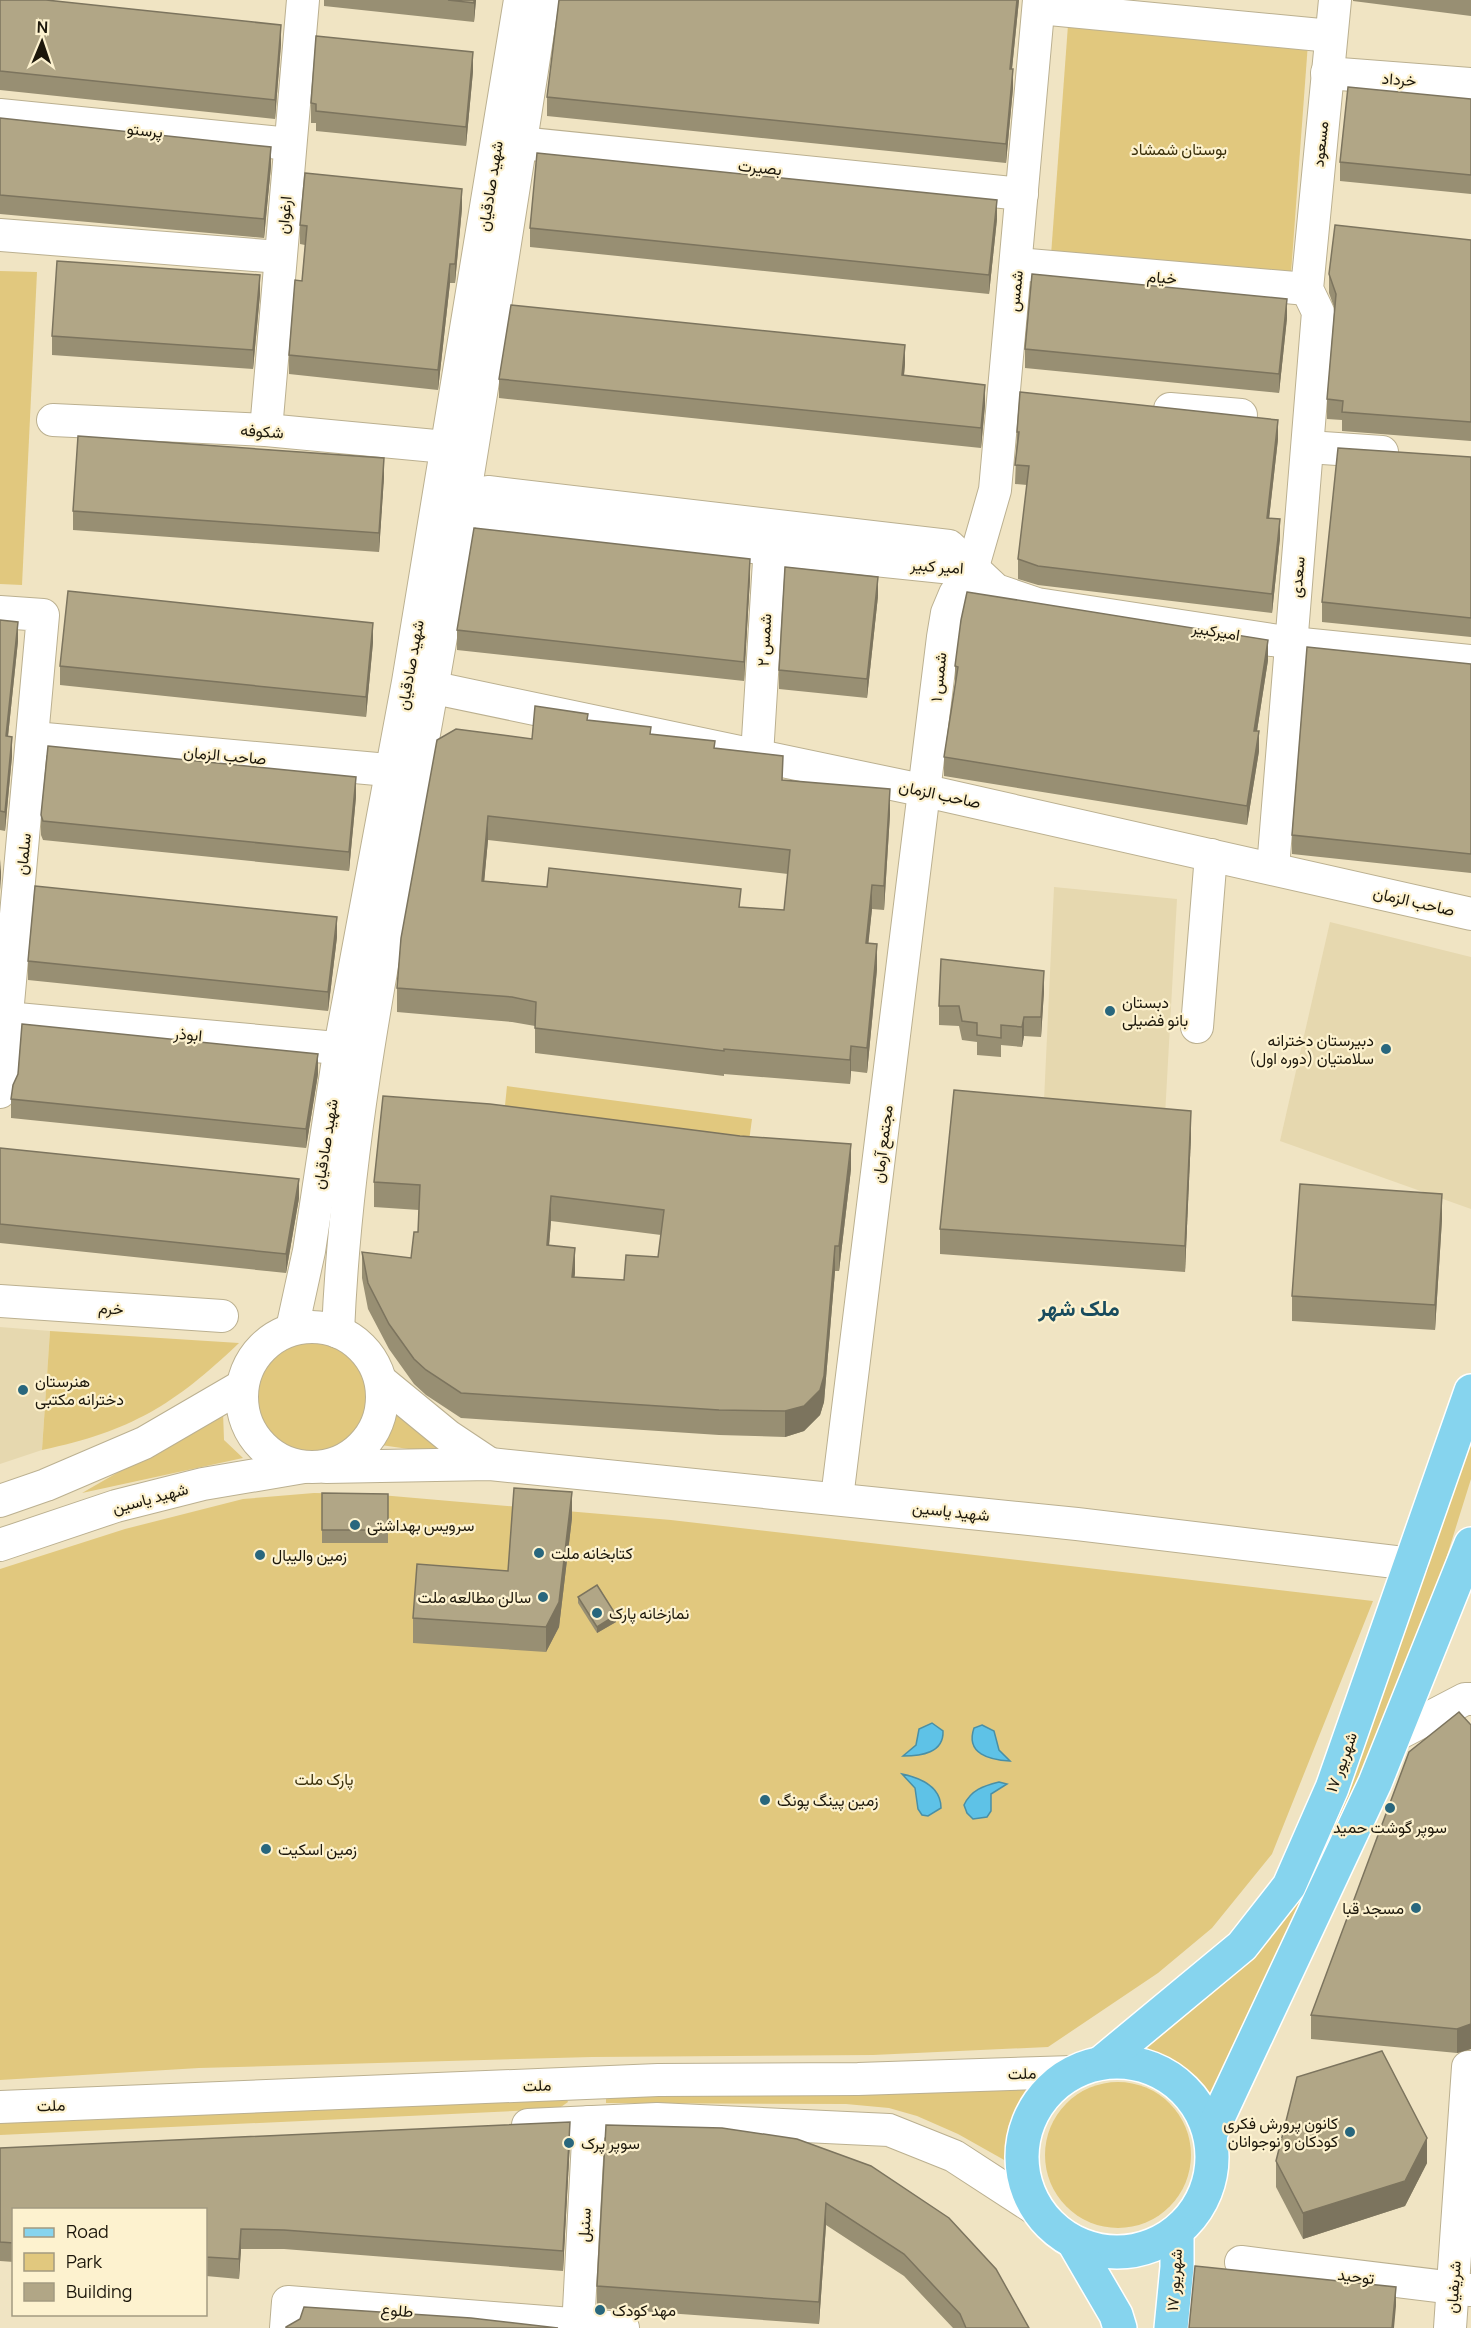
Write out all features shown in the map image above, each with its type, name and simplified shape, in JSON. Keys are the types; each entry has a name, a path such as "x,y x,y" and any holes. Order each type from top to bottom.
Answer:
{"main road":[{"name":"۱۷ شهریور","path":"1088,2067 1242,1946 1289,1886 1332,1788 1471,1391"},
{"path":"1210,2134 1375,1783 1468,1567"},
{"path":"1130,2062 1158,2070 1181,2086 1200,2108 1210,2134 1213,2161 1208,2188 1196,2212 1176,2232 1153,2246 1127,2252 1100,2251 1074,2243 1053,2229 1037,2211 1025,2186 1022,2169 1024,2133 1034,2108 1051,2087 1088,2067 1130,2062"},
{"name":"۱۷ شهریور","path":"1171,2328 1177,2266 1176,2232"},
{"path":"1074,2243 1116,2315 1120,2328"}],"street":[{"name":"ارغوان","path":"266,430 280,257 296,163 303,0"},
{"name":"شهید صادقیان","path":"509,142 520,0"},
{"name":"شهید صادقیان","path":"292,1329 355,1050 420,685 459,448 489,193 509,142 543,0"},
{"name":"مسعود","path":"1308,289 1312,224 1335,0"},
{"path":"1039,4 1169,10 1332,36"},
{"name":"شمس","path":"972,570 995,490 1016,394 1017,264 1039,4"},
{"name":"خرداد","path":"1328,73 1471,84"},
{"name":"پرستو","path":"0,115 296,163"},
{"name":"بصیرت","path":"509,142 1022,194"},
{"path":"1312,224 1346,228"},
{"path":"0,235 280,257"},
{"name":"خیام","path":"1017,264 1308,289"},
{"name":"سعدی","path":"1273,868 1318,312 1308,289"},
{"path":"1147,406 1241,416"},
{"name":"شکوفه","path":"53,420 266,430 459,448"},
{"path":"1308,447 1413,454"},
{"name":"امیر کبیر","path":"770,537 486,515 481,503 488,492 770,537 972,570"},
{"name":"شمس ۲","path":"757,755 770,537"},
{"name":"امیرکبیر","path":"972,570 996,590 1037,604 1292,643 1471,661"},
{"name":"شمس ۱","path":"926,791 947,613 955,594 972,570"},
{"name":"سلمان","path":"0,612 43,615 34,738 11,859 6,1018 0,1082"},
{"name":"صاحب الزمان","path":"420,685 926,791 1471,914"},
{"name":"صاحب الزمان","path":"34,738 404,771"},
{"name":"مجتمع آرمان","path":"837,1498 926,791"},
{"path":"1197,1027 1211,855"},
{"name":"ابوذر","path":"6,1018 355,1050"},
{"name":"شهید صادقیان","path":"338,1332 355,1050"},
{"name":"خرم","path":"0,1301 222,1316"},
{"name":"شهید یاسین","path":"307,1326 338,1332 358,1343 372,1360 381,1380 383,1400 380,1418 372,1435 351,1455 315,1467 282,1461 263,1448 249,1430 242,1408 242,1386 248,1365 261,1348 278,1335 292,1329 307,1326"},
{"name":"شهید یاسین","path":"381,1380 448,1436 490,1464"},
{"path":"0,1501 46,1485 144,1443 242,1386"},
{"name":"شهید یاسین","path":"0,1545 116,1506 203,1484 315,1467 490,1464 837,1498 1412,1564"},
{"path":"1394,1736 1471,1698"},
{"name":"ملت","path":"0,2107 658,2080 858,2079 1088,2067"},
{"name":"شریفیان","path":"1450,2328 1462,2289 1470,2067"},
{"path":"495,2127 657,2119 889,2130 954,2156 1037,2211"},
{"name":"سنبل","path":"578,2326 589,2122"},
{"name":"توحید","path":"1240,2262 1462,2289"},
{"name":"طلوع","path":"287,2315 623,2328"}],"shaded area":[{"name":"دبستان بانو فضیلی","path":"1054,887 1177,899 1164,1134 1043,1122"},
{"name":"دبیرستان دخترانه سلامتیان (دوره اول)","path":"1330,922 1471,957 1471,1209 1280,1141"},
{"name":"هنرستان دخترانه مکتبی","path":"0,1327 50,1331 42,1450 0,1464"}],"green space":[{"name":"بوستان شمشاد","path":"1068,25 1308,43 1291,273 1051,255"},
{"path":"0,271 37,272 22,585 0,584"},
{"path":"507,1086 752,1119 747,1156 503,1125"},
{"path":"50,1331 239,1343 216,1365 150,1413 101,1434 42,1450"},
{"path":"312,1335 335,1339 355,1353 369,1373 373,1396 369,1419 355,1439 335,1453 312,1457 289,1453 269,1439 255,1419 251,1396 255,1373 269,1353 289,1339"},
{"path":"393,1408 464,1457 374,1444 388,1428"},
{"path":"223,1412 224,1440 243,1458 82,1493"},
{"path":"1471,1420 1471,1479 1445,1562 1395,1699 1309,1902 1211,2103 1190,2073 1163,2057 1139,2048 1263,1945"},
{"name":"پارک ملت","path":"314,1493 369,1494 671,1520 1373,1601 1272,1854 1212,1928 1158,1973 1048,2047 873,2055 592,2057 199,2068 0,2080 0,1569 125,1529 243,1499"},
{"path":"1118,2082 1146,2088 1169,2104 1185,2127 1191,2155 1185,2183 1169,2206 1146,2222 1118,2228 1090,2222 1067,2206 1051,2183 1045,2155 1051,2127 1067,2104 1090,2088"},
{"path":"1036,2084 1024,2102 1016,2121 1006,2161 958,2134 917,2116 889,2108 846,2104 606,2103 606,2095 613,2091 989,2091"},
{"path":"565,2095 568,2102 558,2109 0,2135 0,2120"}],"water":[{"path":"932,1723 943,1731 940,1744 936,1749 924,1754 903,1756 916,1745 919,1729"},
{"path":"982,1725 994,1731 999,1750 1010,1761 987,1757 976,1750 972,1737 974,1728"},
{"path":"902,1774 923,1781 934,1789 938,1794 941,1808 928,1816 922,1815 918,1809 915,1788"},
{"path":"999,1782 1007,1784 991,1794 991,1811 987,1817 973,1819 967,1813 964,1805 967,1800 978,1789"}],"building":[{"path":"0,0 46,0 281,25 275,100 0,71"},
{"path":"448,0 474,0 474,3"},
{"path":"559,0 1017,0 1006,144 547,97"},
{"path":"316,36 473,52 466,127 316,111 316,104 311,103"},
{"path":"1348,87 1471,99 1471,175 1340,162"},
{"path":"0,118 271,147 264,219 0,195"},
{"path":"537,153 997,200 989,275 530,228"},
{"path":"305,173 462,189 455,264 450,264 438,370 289,355 295,280 302,281 307,226 300,225"},
{"path":"1335,225 1471,240 1471,422 1342,412 1343,401 1327,399 1336,294 1329,274"},
{"path":"57,261 260,275 253,350 52,336"},
{"path":"1032,274 1287,299 1279,374 1025,349"},
{"path":"511,305 905,345 902,375 985,385 981,428 499,379"},
{"path":"1020,392 1278,420 1267,518 1280,519 1272,594 1038,566 1018,559 1029,466 1015,465"},
{"path":"78,436 384,458 379,533 73,511"},
{"path":"1338,448 1471,457 1471,618 1322,602"},
{"path":"474,528 750,559 744,662 457,630"},
{"path":"785,567 878,577 867,679 779,670"},
{"path":"68,591 373,623 366,697 60,666"},
{"path":"967,592 1268,640 1254,731 1259,731 1247,806 944,757 958,667 955,666 961,620"},
{"path":"0,620 18,622 6,736 12,737 5,812 0,811"},
{"path":"1307,647 1471,664 1471,854 1292,835"},
{"path":"535,706 588,714 587,720 651,727 650,734 715,741 714,748 783,756 782,780 890,789 884,886 872,885 866,943 877,944 867,1048 851,1046 850,1060 724,1049 724,1051 535,1028 536,1002 512,997 397,988 401,938 437,740 456,729 532,739","holes":["488,816 790,850 784,910 739,907 741,889 549,868 547,887 482,881"]},
{"path":"48,746 356,777 349,852 43,821 41,815"},
{"path":"35,886 337,917 328,992 28,961"},
{"path":"941,959 1044,971 1041,1017 1024,1017 1022,1027 1001,1025 1001,1038 977,1035 977,1023 962,1021 959,1006 939,1006"},
{"path":"22,1024 318,1054 306,1129 11,1099 13,1085 18,1074"},
{"path":"954,1090 1191,1111 1185,1246 940,1229"},
{"path":"383,1096 490,1104 740,1136 851,1144 839,1246 835,1246 824,1376 820,1390 804,1406 785,1411 719,1410 461,1393 426,1370 414,1359 389,1324 368,1283 362,1252 411,1258 414,1232 418,1232 420,1185 374,1182","holes":["551,1196 664,1210 658,1257 626,1255 624,1280 572,1277 575,1248 547,1245"]},
{"path":"0,1148 299,1179 286,1254 0,1224"},
{"path":"1300,1184 1442,1194 1435,1305 1292,1296"},
{"name":"کتابخانه ملت","path":"514,1488 572,1492 559,1602 546,1627 413,1618 417,1564 508,1571"},
{"name":"سرویس بهداشتی","path":"322,1493 388,1494 388,1530 322,1530"},
{"name":"نمازخانه پارک","path":"597,1585 616,1615 597,1627 578,1597"},
{"name":"مسجد قبا","path":"1459,1712 1471,1725 1471,2024 1457,2029 1311,2015 1409,1752"},
{"name":"کانون پرورش فکری کودکان و نوجوانان","path":"1382,2051 1427,2138 1405,2181 1303,2213 1276,2161 1297,2077"},
{"path":"570,2122 563,2251 284,2230 241,2229 239,2259 207,2257 207,2208 12,2208 12,2243 0,2242 0,2148"},
{"path":"606,2125 722,2128 797,2139 871,2166 949,2218 996,2269 1029,2328 966,2328 960,2314 904,2254 826,2203 819,2302 597,2286"},
{"path":"1195,2266 1396,2287 1392,2328 1189,2328"},
{"path":"304,2307 471,2318 558,2328 286,2328 300,2319"}],"place":[{"name":"دبستان بانو فضیلی","path":"1110,1011"},
{"name":"دبیرستان دخترانه سلامتیان (دوره اول)","path":"1386,1049"},
{"name":"هنرستان دخترانه مکتبی","path":"23,1390"},
{"name":"سرویس بهداشتی","path":"355,1525"},
{"name":"کتابخانه ملت","path":"539,1553"},
{"name":"زمین والیبال","path":"260,1555"},
{"name":"سالن مطالعه ملت","path":"543,1597"},
{"name":"نمازخانه پارک","path":"597,1613"},
{"name":"زمین پینگ پونگ","path":"765,1800"},
{"name":"سوپر گوشت حمید","path":"1390,1808"},
{"name":"زمین اسکیت","path":"266,1849"},
{"name":"مسجد قبا","path":"1416,1908"},
{"name":"کانون پرورش فکری کودکان و نوجوانان","path":"1350,2132"},
{"name":"سوپر پرک","path":"569,2143"},
{"name":"مهد کودک","path":"600,2310"}],"district":[{"name":"ملک شهر","path":"1079,1308"}]}
